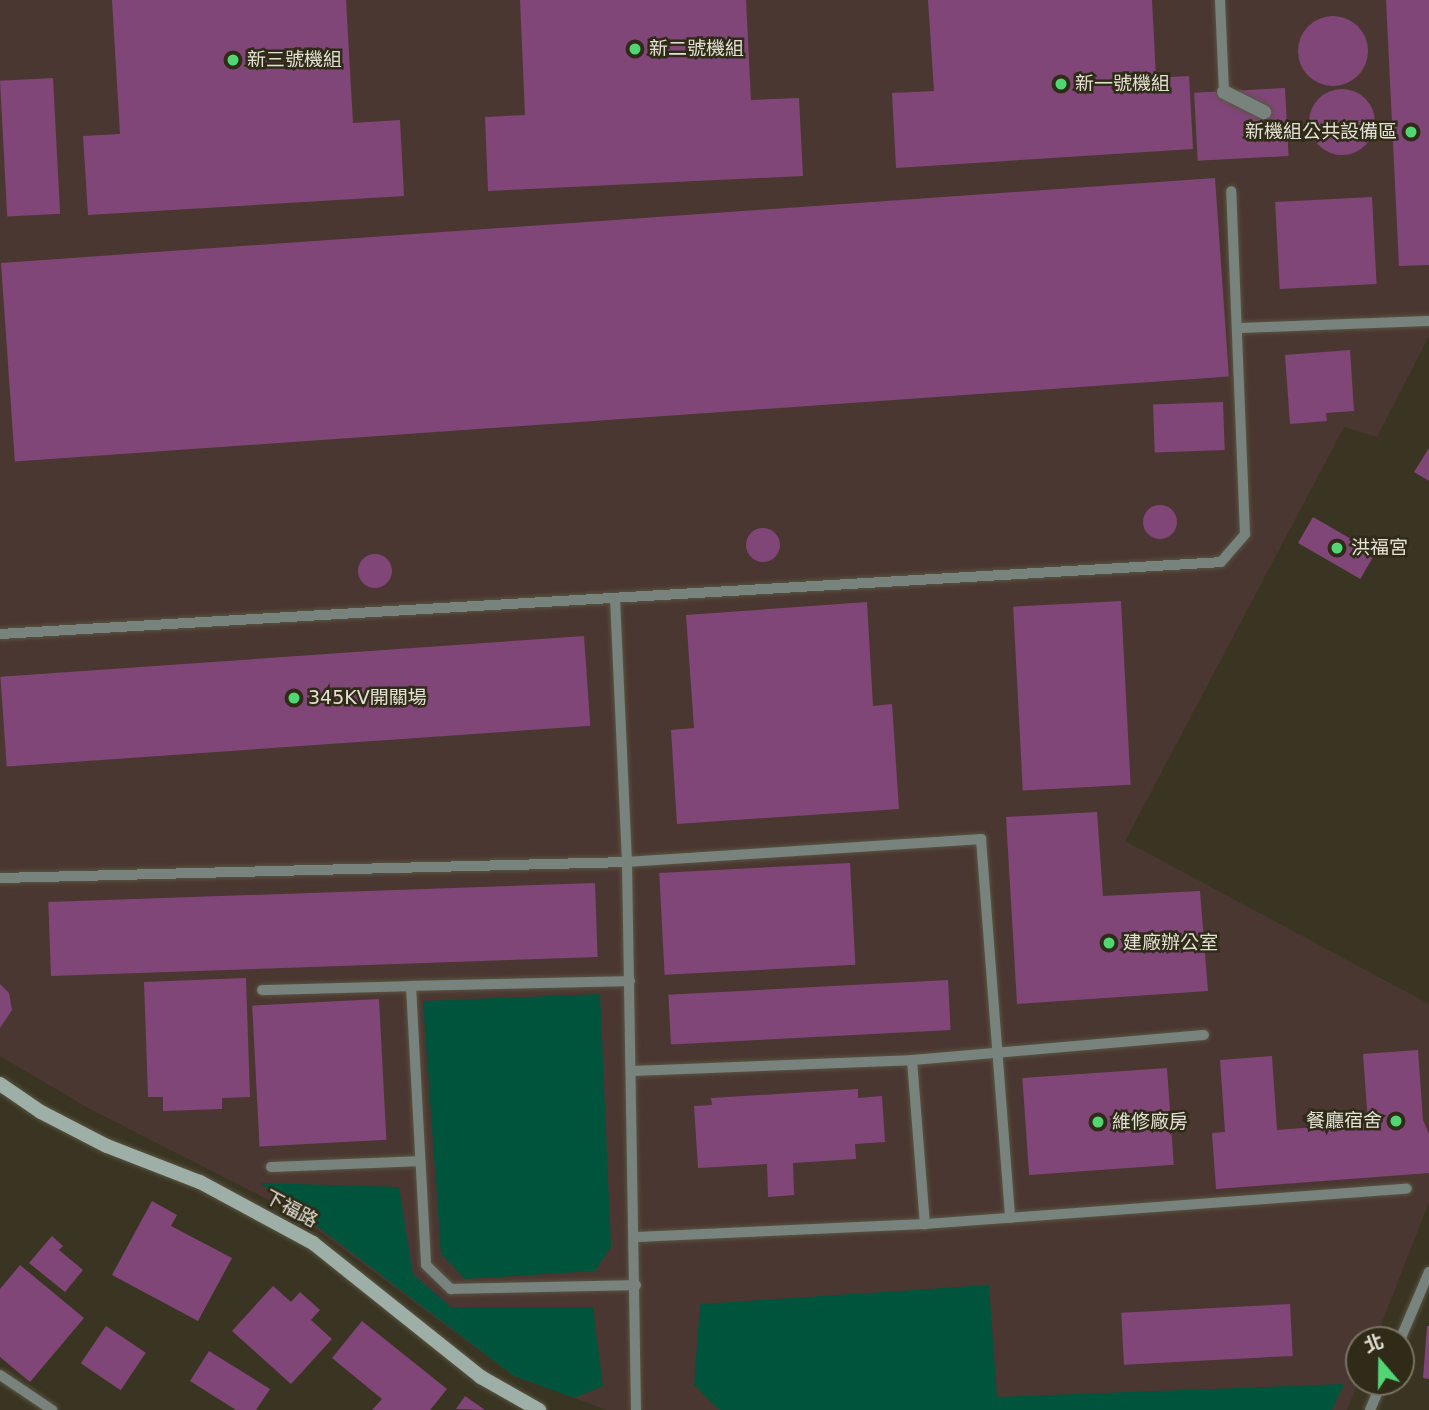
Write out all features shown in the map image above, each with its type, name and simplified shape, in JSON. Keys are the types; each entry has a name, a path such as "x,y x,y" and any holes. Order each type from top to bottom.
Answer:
{"main road":[{"name":"下福路","path":"0,1084 41,1112 107,1146 200,1182 313,1243 481,1377 539,1410"}],"street":[{"path":"1224,92 1264,112"}],"lane":[{"path":"1220,0 1224,92"},
{"path":"0,634 1221,562 1245,534 1239,328 1231,191"},
{"path":"1239,328 1429,321"},
{"path":"615,598 627,862 636,1237 636,1410"},
{"path":"0,878 627,862 981,839 1010,1218"},
{"path":"262,990 630,981"},
{"path":"411,986 418,1161 426,1265 451,1289 636,1285"},
{"path":"631,1070 912,1060 1204,1035"},
{"path":"912,1060 925,1224"},
{"path":"271,1167 418,1161"},
{"path":"636,1237 925,1224 1407,1189"},
{"path":"1406,1326 1429,1272"},
{"path":"0,1375 52,1410"}],"shaded area":[{"path":"0,0 1429,0 1429,336 1377,437 1344,427 1125,841 1429,1004 1429,1202 1380,1326 1345,1326 1345,1396 1353,1396 1347,1410 607,1410 514,1376 296,1214 90,1109 0,1056"}],"green space":[{"path":"600,994 611,1247 595,1271 465,1279 441,1254 423,1001"},
{"path":"260,1183 399,1187 413,1274 451,1307 593,1307 603,1386 574,1398 514,1376"},
{"path":"989,1285 997,1397 1344,1384 1332,1410 719,1410 694,1385 700,1304"}],"building":[{"name":"新三號機組","path":"112,0 346,0 353,123 400,120 404,196 88,215 83,136 120,134"},
{"name":"新二號機組","path":"520,0 746,0 751,100 799,98 803,176 488,191 485,117 525,115"},
{"name":"新一號機組","path":"928,0 1152,0 1156,78 1189,76 1193,149 896,168 892,93 934,91"},
{"name":"新機組公共設備區","path":"1386,0 1429,0 1429,265 1399,266"},
{"path":"1333,16 1358,26 1368,51 1358,76 1333,86 1308,76 1298,51 1308,26"},
{"path":"53,78 60,214 7,217 0,81"},
{"path":"1285,88 1289,156 1198,161 1194,93"},
{"path":"1335,89 1349,89 1361,94 1370,103 1375,122 1373,135 1366,146 1349,155 1335,155 1323,150 1314,141 1309,129 1309,115 1314,103 1323,94"},
{"path":"1215,178 1229,377 15,461 1,263"},
{"path":"1372,197 1377,284 1280,289 1275,202"},
{"path":"1350,350 1354,411 1326,413 1327,421 1290,424 1285,355"},
{"path":"1223,402 1225,450 1155,452 1153,404"},
{"path":"1429,448 1429,481 1414,472"},
{"path":"1160,505 1172,510 1177,522 1172,534 1160,539 1148,534 1143,522 1148,510"},
{"name":"洪福宮","path":"1313,517 1375,553 1360,579 1298,543"},
{"path":"763,528 775,533 780,545 775,557 763,562 751,557 746,545 751,533"},
{"path":"375,554 387,559 392,571 387,583 375,588 363,583 358,571 363,559"},
{"path":"1121,601 1131,785 1023,790 1013,607"},
{"path":"867,602 873,706 892,704 899,809 677,824 671,730 694,728 686,615"},
{"name":"345KV開關場","path":"584,636 590,726 7,767 0,677"},
{"name":"建廠辦公室","path":"1097,812 1103,896 1200,891 1208,991 1017,1004 1006,817"},
{"path":"850,863 855,965 665,975 659,873"},
{"path":"595,883 598,957 51,976 48,902"},
{"path":"246,978 250,1097 222,1098 222,1109 163,1111 163,1097 148,1097 144,982"},
{"path":"948,980 951,1030 671,1045 668,995"},
{"path":"0,984 9,993 12,1010 0,1028"},
{"path":"379,999 386,1140 260,1146 252,1006"},
{"name":"餐廳宿舍","path":"1418,1050 1423,1120 1429,1134 1429,1173 1216,1189 1212,1133 1225,1132 1220,1060 1272,1056 1277,1130 1368,1123 1363,1054"},
{"name":"維修廠房","path":"1167,1068 1174,1165 1029,1175 1022,1078"},
{"path":"858,1089 858,1098 882,1096 885,1142 855,1144 856,1159 793,1163 794,1195 768,1197 767,1164 698,1168 694,1106 712,1105 711,1098"},
{"path":"152,1201 177,1215 171,1226 232,1258 198,1321 112,1275"},
{"path":"52,1236 63,1246 59,1250 83,1270 65,1292 29,1263"},
{"path":"20,1265 84,1318 30,1382 0,1357 0,1289"},
{"path":"273,1286 291,1302 300,1292 320,1310 311,1320 332,1339 291,1384 232,1331"},
{"path":"1290,1304 1293,1356 1124,1365 1121,1313"},
{"path":"362,1321 447,1389 430,1410 372,1410 382,1399 332,1358"},
{"path":"106,1326 146,1353 121,1390 81,1363"},
{"path":"1429,1326 1429,1379 1423,1378"},
{"path":"209,1351 270,1389 256,1410 236,1410 190,1381"},
{"path":"465,1396 485,1410 456,1409"}],"place":[{"name":"新二號機組","path":"635,49"},
{"name":"新三號機組","path":"233,60"},
{"name":"新一號機組","path":"1061,84"},
{"name":"新機組公共設備區","path":"1411,132"},
{"name":"洪福宮","path":"1337,548"},
{"name":"345KV開關場","path":"294,698"},
{"name":"建廠辦公室","path":"1109,943"},
{"name":"餐廳宿舍","path":"1396,1121"},
{"name":"維修廠房","path":"1098,1122"}]}
